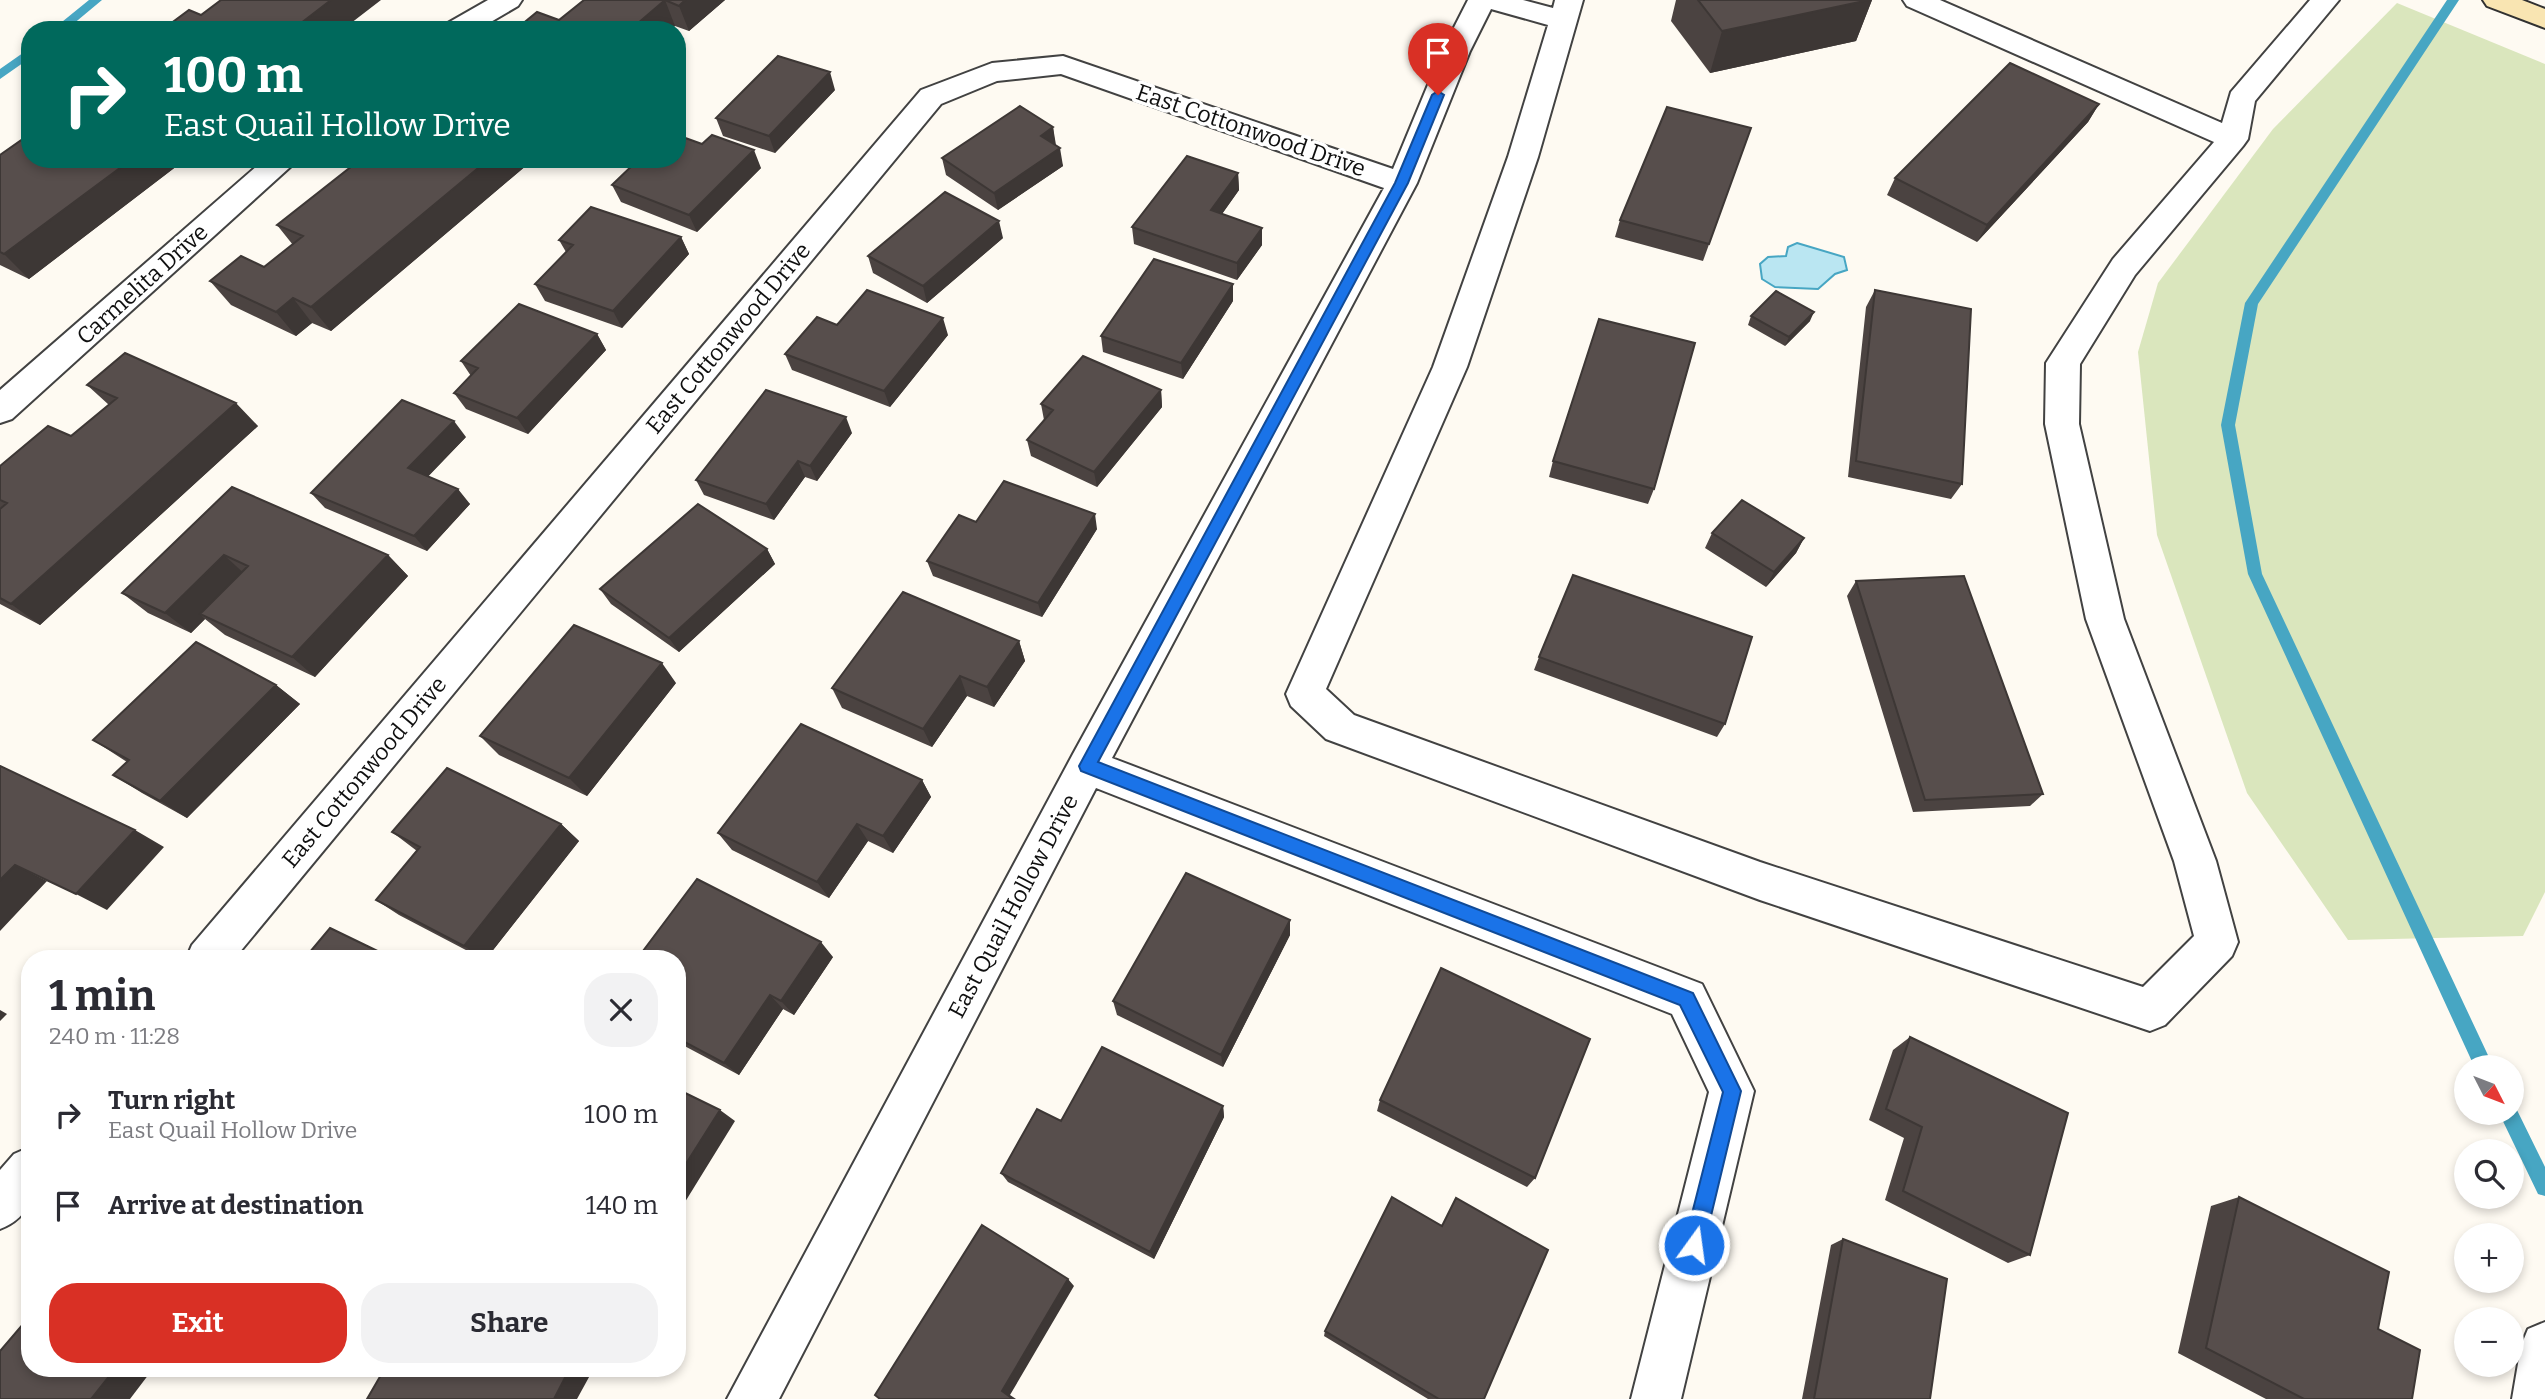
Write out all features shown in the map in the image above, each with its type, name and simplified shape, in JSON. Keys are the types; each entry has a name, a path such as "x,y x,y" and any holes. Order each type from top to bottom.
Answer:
{"main road":[{"path":"2497,0 2545,19"}],"street":[{"path":"472,21 508,0"},
{"name":"East Quail Hollow Drive","path":"751,1399 1087,766 1402,183 1456,51 1482,0"},
{"path":"1492,0 1566,10 1523,157 1450,367 1305,694 1340,727 1760,881 2150,1010 2217,942 2195,861 2105,619 2062,424 2063,363 2124,267 2233,139 2241,99 2325,0"},
{"path":"1917,0 2233,139"},
{"name":"East Cottonwood Drive","path":"215,950 931,97 992,72 1063,65 1402,183"},
{"name":"Carmelita Drive","path":"0,410 274,168"},
{"path":"1087,766 1686,999 1732,1091 1656,1399"},
{"path":"0,1206 21,1181"},
{"path":"2537,1399 2545,1346"}],"green space":[{"path":"2397,3 2545,64 2545,892 2523,936 2348,940 2247,793 2157,535 2138,352 2158,283 2273,129"}],"water":[{"path":"1797,243 1844,257 1847,270 1835,274 1818,289 1775,287 1762,279 1760,264 1768,257 1786,256 1788,247"}],"building":[{"path":"221,0 331,0 304,21 174,21 189,10 201,15"},
{"path":"584,0 665,0 640,21 526,21 537,12 559,20"},
{"path":"665,0 685,0 679,6"},
{"path":"1698,0 1869,0 1722,31"},
{"path":"778,56 830,72 769,136 716,118"},
{"path":"2010,63 2099,104 1987,225 1895,178"},
{"path":"1020,106 1053,127 1041,136 1060,148 994,193 942,158"},
{"path":"1667,107 1751,128 1709,244 1620,220"},
{"path":"712,135 754,150 689,215 612,185 630,168 686,168 686,138 702,144"},
{"path":"21,140 21,168 120,168 4,254 0,252 0,155"},
{"path":"1187,156 1238,173 1211,210 1262,228 1237,263 1132,227"},
{"path":"350,168 478,168 311,307 293,298 276,312 210,281 241,256 264,267 303,236 277,225"},
{"path":"945,192 999,221 923,286 868,256"},
{"path":"591,207 681,237 613,311 535,284 573,245 559,240"},
{"path":"1154,259 1233,284 1181,363 1101,336"},
{"path":"867,290 943,318 884,391 785,354 817,317 837,325"},
{"path":"1875,290 1971,309 1962,484 1856,461"},
{"path":"1776,291 1814,312 1789,337 1751,316"},
{"path":"519,304 597,334 517,418 454,393 478,368 461,361"},
{"path":"1599,319 1695,343 1654,489 1553,461"},
{"path":"125,353 236,403 11,604 0,598 0,509 7,503 0,500 0,466 48,426 71,436 117,398 87,385"},
{"path":"1083,356 1161,390 1094,472 1027,440 1053,410 1041,404"},
{"path":"766,390 846,417 810,466 798,461 766,504 696,480"},
{"path":"402,400 454,421 408,468 458,489 414,536 311,493"},
{"path":"1004,481 1095,514 1038,603 927,561 959,515 976,522"},
{"path":"232,487 388,555 292,657 200,614 248,566 224,555 165,613 122,593"},
{"path":"1742,500 1804,538 1774,572 1712,533"},
{"path":"698,504 767,549 669,638 600,589"},
{"path":"1573,575 1752,637 1725,724 1539,657"},
{"path":"1964,576 2043,794 1925,800 1856,581"},
{"path":"903,592 1019,641 987,687 960,676 923,729 832,688"},
{"path":"574,625 662,663 569,778 480,736"},
{"path":"196,642 276,685 160,801 113,775 129,760 93,740"},
{"path":"801,724 922,780 883,836 857,824 817,882 718,833"},
{"path":"0,766 135,830 76,894 15,865 0,880"},
{"path":"447,768 561,824 464,946 376,900 420,847 392,832"},
{"path":"1186,873 1290,920 1221,1055 1113,1001"},
{"path":"697,879 821,942 781,1001 770,995 724,1063 686,1043 686,950 644,950"},
{"path":"330,928 375,950 312,950"},
{"path":"1441,968 1590,1039 1535,1178 1380,1100"},
{"path":"1910,1037 2068,1113 2030,1255 1903,1191 1922,1127 1886,1109"},
{"path":"1102,1047 1223,1106 1150,1252 1001,1173 1037,1109 1061,1121"},
{"path":"686,1093 720,1110 686,1164"},
{"path":"1392,1197 1442,1226 1456,1198 1548,1250 1484,1399 1439,1399 1325,1331"},
{"path":"2239,1197 2389,1272 2378,1329 2420,1350 2412,1399 2304,1399 2206,1348"},
{"path":"982,1225 1068,1279 1002,1391 1013,1399 880,1399 875,1395"},
{"path":"1843,1239 1947,1279 1930,1399 1814,1399"},
{"path":"21,1326 21,1377 108,1377 91,1399 0,1399 0,1351"},
{"path":"380,1377 565,1377 554,1399 367,1399"}],"waterway":[{"path":"69,21 96,0"},
{"path":"2453,0 2252,303 2228,425 2255,574 2479,1055"},
{"path":"0,75 21,59"},
{"path":"2514,1125 2545,1187"}],"route":[{"path":"1438,95 1402,183 1087,766 1686,999 1732,1091 1694,1245"}]}
